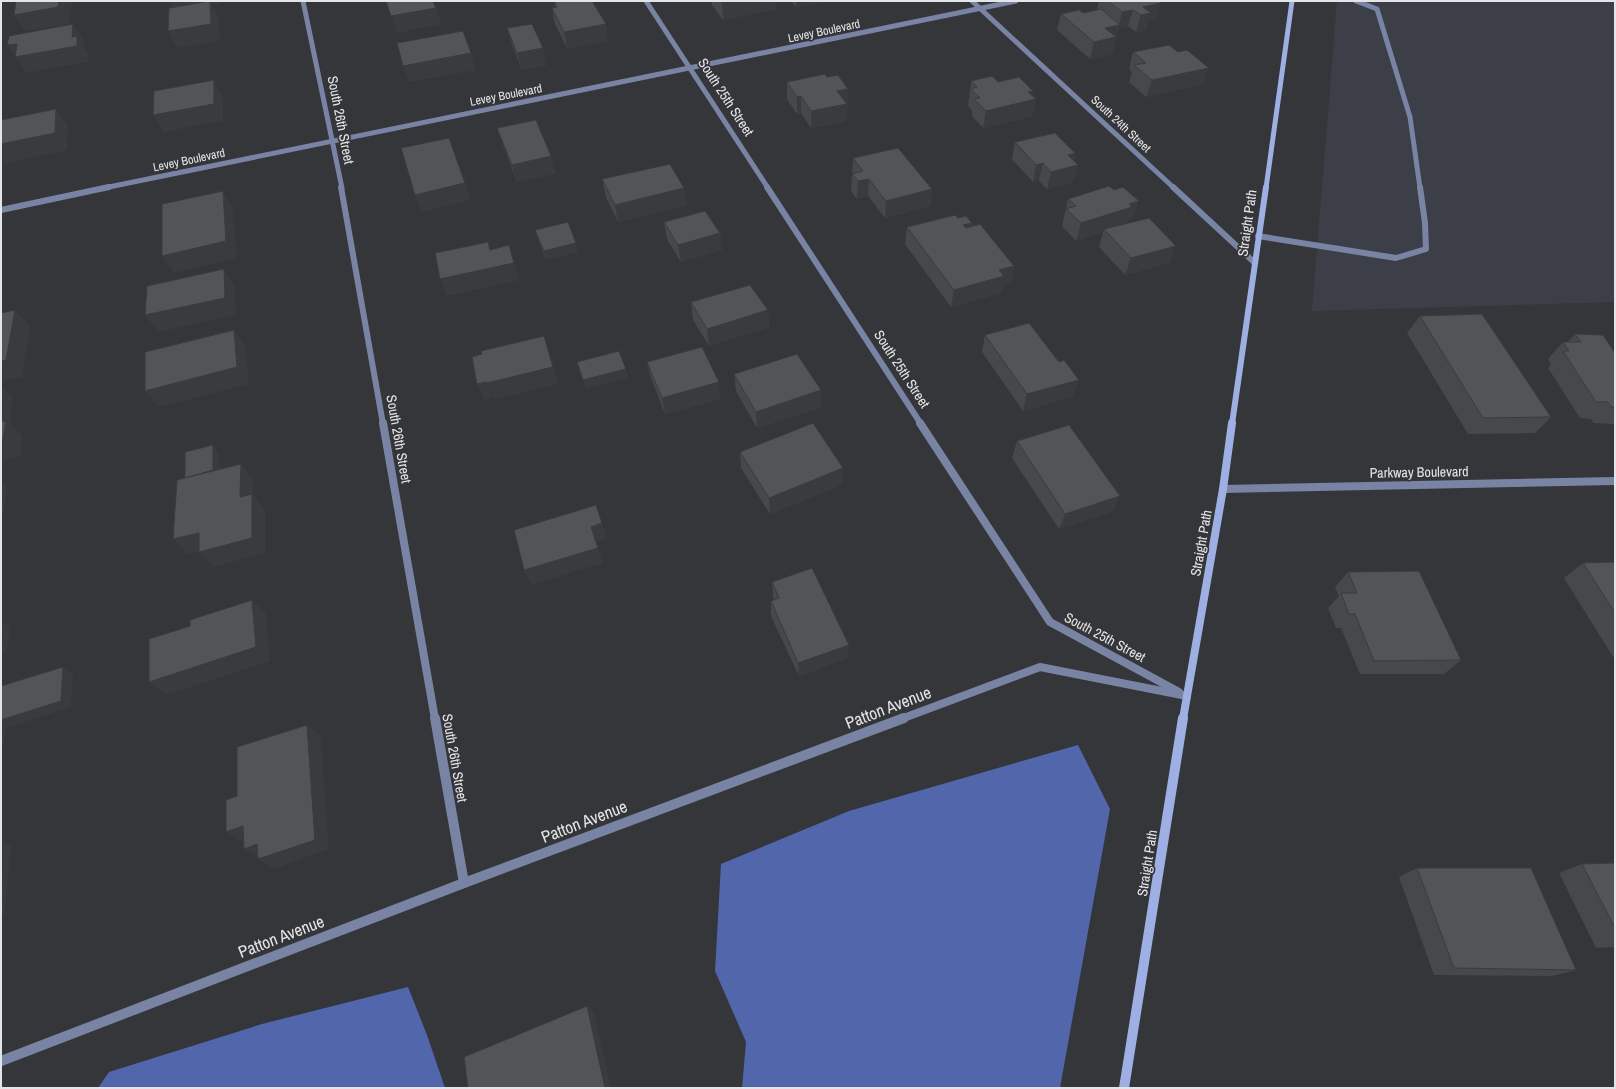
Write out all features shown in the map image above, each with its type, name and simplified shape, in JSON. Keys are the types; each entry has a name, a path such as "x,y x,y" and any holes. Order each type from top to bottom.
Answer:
{"main road":[{"name":"Straight Path","path":"1124,1088 1187,696 1223,489 1292,1"}],"street":[{"name":"South 26th Street","path":"303,1 333,140 464,883"},
{"name":"South 25th Street","path":"646,1 692,68 1050,622 1187,696"},
{"name":"South 24th Street","path":"972,1 1254,263"},
{"name":"Levey Boulevard","path":"1,210 333,140 1016,1"},
{"path":"1258,236 1396,258 1426,249 1425,223 1410,117 1377,8 1356,1"},
{"name":"Parkway Boulevard","path":"1223,489 1615,481"},
{"name":"Patton Avenue","path":"1,1061 464,883 1040,667 1187,696"}],"shaded area":[{"path":"1337,1 1615,1 1615,302 1312,311"},
{"path":"1078,745 1110,809 1060,1088 742,1088 746,1042 715,971 721,864 849,811"},
{"path":"408,987 427,1035 445,1088 98,1088 109,1072 262,1024"}],"building":[{"path":"16,1 59,1 58,7 14,15"},
{"path":"210,1 211,24 168,31 169,8"},
{"path":"386,1 433,1 436,8 391,16"},
{"path":"554,1 592,1 606,24 564,32 552,8 557,7"},
{"path":"720,1 735,1 722,3"},
{"path":"1108,1 1158,1 1161,3 1143,7 1151,13 1141,15 1133,10 1122,12"},
{"path":"1101,9 1120,25 1105,28 1116,37 1094,42 1061,14 1079,10 1083,13"},
{"path":"73,24 72,37 77,36 77,46 15,57 17,44 7,45 9,36"},
{"path":"532,24 543,48 517,53 507,28"},
{"path":"463,31 471,53 403,66 397,43"},
{"path":"1169,45 1178,52 1187,50 1209,68 1152,80 1134,65 1146,63 1133,52"},
{"path":"825,74 827,77 838,75 848,89 837,91 847,104 811,111 801,96 797,97 787,82"},
{"path":"992,76 998,82 1019,77 1033,91 1028,92 1036,99 986,111 974,99 980,98 971,89 977,87 971,81"},
{"path":"214,80 214,104 153,115 154,91"},
{"path":"56,109 55,133 1,144 1,120"},
{"path":"536,120 551,156 512,165 497,128"},
{"path":"1055,133 1075,153 1068,155 1078,165 1051,172 1043,163 1036,165 1015,142"},
{"path":"449,138 465,183 415,195 401,148"},
{"path":"898,148 932,189 886,201 869,179 858,181 852,174 863,171 853,158"},
{"path":"670,164 684,188 615,205 602,179"},
{"path":"1109,186 1114,190 1123,187 1139,201 1129,204 1132,207 1081,223 1066,209 1076,206 1068,199"},
{"path":"223,191 226,241 162,256 162,204"},
{"path":"705,211 720,233 678,245 664,222"},
{"path":"955,215 958,218 966,216 972,223 963,225 966,228 980,224 1014,266 999,270 1004,276 954,290 907,227"},
{"path":"1149,218 1176,246 1131,258 1104,229"},
{"path":"568,222 576,243 544,251 535,230"},
{"path":"488,242 490,250 509,245 514,263 440,279 435,253"},
{"path":"224,269 225,298 145,315 147,286"},
{"path":"750,285 768,310 707,329 691,302"},
{"path":"15,310 6,360 1,361 1,313"},
{"path":"1482,314 1551,417 1483,418 1420,316"},
{"path":"1029,323 1059,362 1064,360 1079,380 1027,394 985,335"},
{"path":"234,330 237,367 145,391 145,352"},
{"path":"1575,334 1603,335 1615,353 1615,407 1611,407 1608,402 1596,402 1563,351 1569,351 1563,342 1581,342"},
{"path":"544,336 553,367 487,383 477,384 472,357 482,354 481,351"},
{"path":"702,347 719,382 662,398 647,362"},
{"path":"619,351 626,369 583,380 577,362"},
{"path":"797,354 821,390 756,412 734,374"},
{"path":"6,421 3,439 1,440 1,422"},
{"path":"813,423 843,468 769,498 740,452"},
{"path":"1069,425 1120,496 1065,514 1017,441"},
{"path":"213,445 213,470 185,478 185,452"},
{"path":"241,464 240,497 252,494 252,538 199,552 199,533 173,539 177,480"},
{"path":"596,505 602,523 591,527 598,548 524,570 514,530"},
{"path":"1615,562 1615,613 1583,563"},
{"path":"812,568 849,645 798,663 771,601 779,598 772,582"},
{"path":"1419,571 1461,660 1374,661 1355,614 1349,614 1341,593 1357,593 1348,572"},
{"path":"252,600 256,647 149,682 149,639 190,626 190,620"},
{"path":"63,667 61,701 1,720 1,686"},
{"path":"307,725 315,840 258,859 257,844 244,849 243,826 226,832 226,800 237,796 237,747"},
{"path":"1615,863 1615,928 1582,864"},
{"path":"1417,868 1531,868 1576,970 1454,968"},
{"path":"587,1006 605,1088 468,1088 464,1057"}]}
